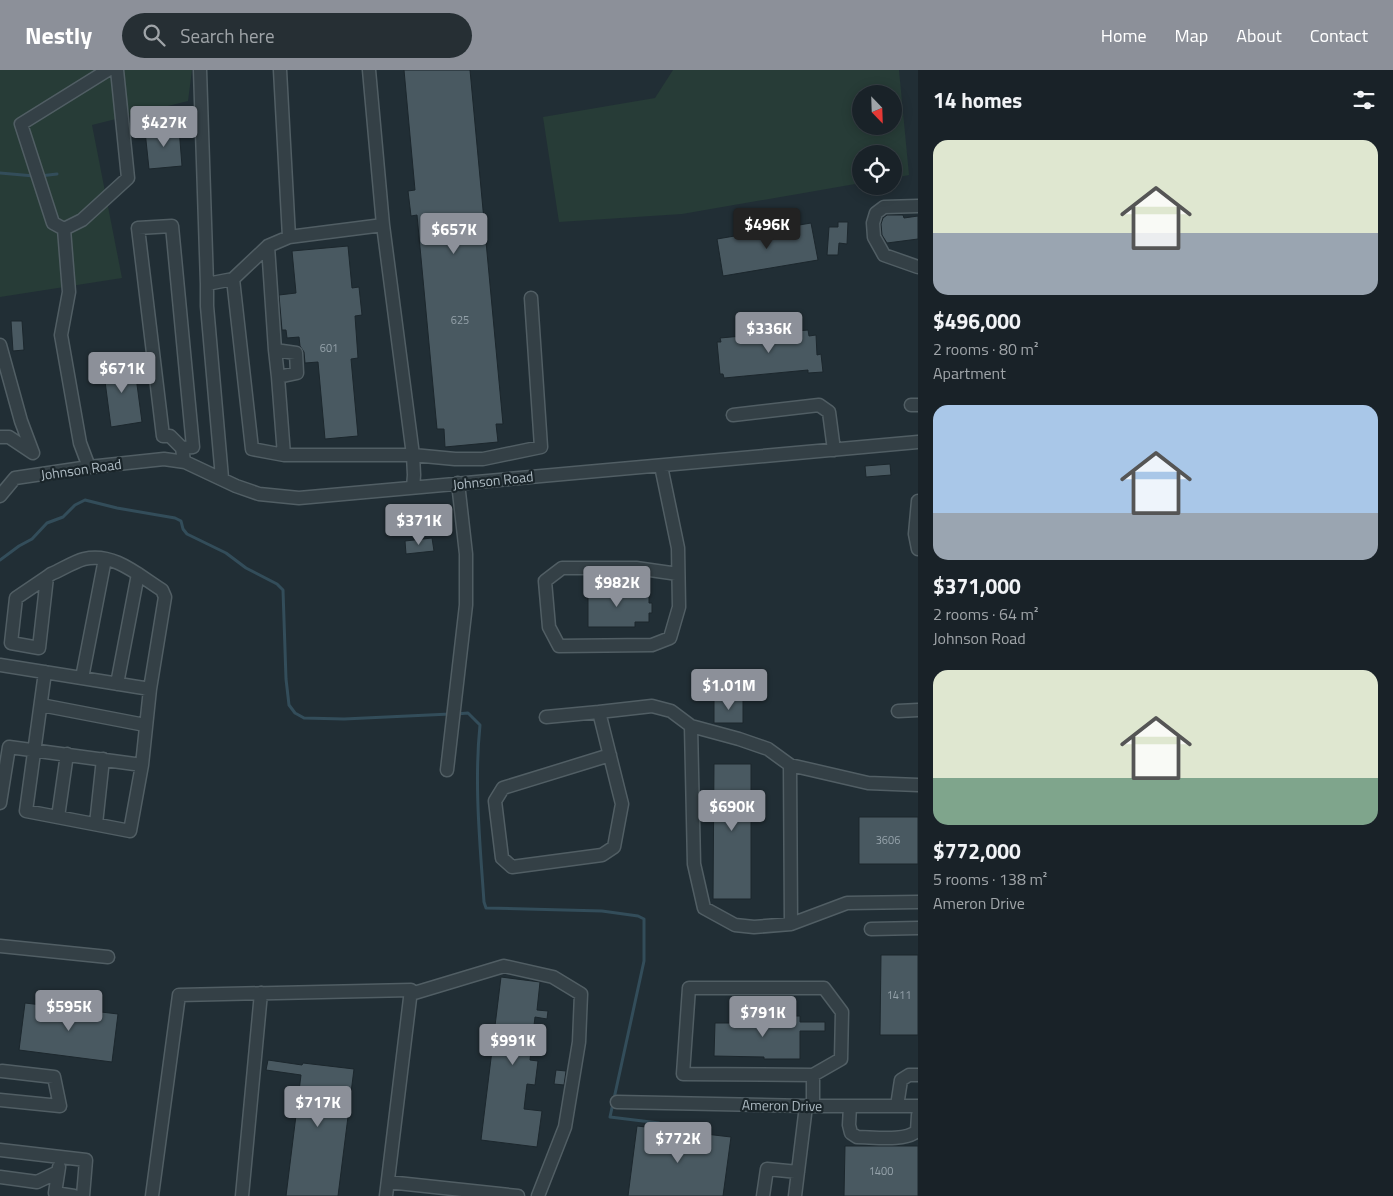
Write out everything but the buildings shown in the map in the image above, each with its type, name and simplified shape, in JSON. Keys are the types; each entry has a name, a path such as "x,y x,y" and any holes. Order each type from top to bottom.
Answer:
{"street":[{"path":"64,229 53,223 21,124 108,70"},
{"path":"64,229 82,220 128,178 117,70"},
{"path":"200,70 207,306 222,478"},
{"path":"280,70 290,237"},
{"path":"369,70 383,225 413,455 413,488"},
{"path":"918,206 884,207 876,213 873,223 874,236 884,255 918,267"},
{"path":"207,284 233,279 268,246 290,237 383,225"},
{"path":"182,448 193,447 172,226 138,228 163,436 170,436 182,448 184,461"},
{"path":"64,229 69,292 61,335 80,442 89,467"},
{"path":"268,246 284,455"},
{"path":"233,279 252,449 284,455 413,455 455,460 483,459 541,447 531,298"},
{"path":"0,346 21,421 40,475"},
{"path":"275,350 296,353 297,372 278,378"},
{"path":"733,415 819,405 829,412 834,450"},
{"path":"0,438 9,437 33,453"},
{"name":"Johnson Road","path":"0,496 15,478 157,459 184,461 236,486 259,494 299,498 918,442"},
{"path":"661,466 678,548 679,607 670,638 652,645 559,646 549,627 545,582 562,568 636,568 678,574"},
{"path":"447,770 466,605 466,554 458,483"},
{"path":"918,501 915,534 918,549"},
{"path":"82,678 105,559"},
{"path":"45,672 26,810 130,830 142,765 145,725 165,597 162,590 116,560 83,560 46,578 16,598 11,643 39,648 46,578"},
{"path":"117,684 138,574"},
{"path":"0,665 150,689"},
{"path":"40,706 145,725"},
{"path":"546,717 652,706 671,711 691,726 768,749 790,765 868,783 918,785"},
{"path":"898,711 918,710"},
{"path":"599,712 610,754 622,804 614,847 602,855 512,867 502,858 495,801 503,788 610,754"},
{"path":"691,726 694,864 704,908 735,925 754,928 791,924 847,903 918,902"},
{"path":"0,803 9,747 142,765"},
{"path":"58,817 66,754"},
{"path":"96,824 103,759"},
{"path":"790,765 791,924"},
{"path":"871,929 918,928"},
{"path":"0,946 108,957"},
{"path":"411,994 504,966 553,977 581,994 579,1042 565,1127 538,1196"},
{"path":"689,988 824,988 842,1012 841,1060 813,1075 683,1074 689,988"},
{"path":"152,1196 179,995 411,990 386,1196"},
{"path":"242,1196 261,993"},
{"path":"0,1100 60,1106 54,1077 2,1071"},
{"path":"795,1196 810,1106 813,1075"},
{"path":"897,1106 901,1080 909,1075 918,1075"},
{"name":"Ameron Drive","path":"617,1102 918,1106"},
{"path":"850,1106 849,1125 852,1133 857,1136 901,1138 912,1136 917,1132 918,1115"},
{"path":"0,1150 86,1160 83,1196"},
{"path":"60,1157 55,1194 74,1196"},
{"path":"764,1196 767,1169 798,1172"},
{"path":"0,1177 37,1182 58,1172"},
{"path":"388,1182 412,1190 518,1196"}],"green space":[{"path":"0,70 192,70 188,101 92,125 122,278 0,297"},
{"path":"673,70 899,70 900,85 852,85 852,135 902,135 902,102 909,175 902,176 902,145 852,145 852,185 682,214 559,222 543,117 655,98"}],"waterway":[{"path":"0,173 34,176"},
{"path":"40,176 57,174"},
{"path":"0,560 32,539 47,523 63,517 75,505 85,500 117,508 175,518 181,521 183,529 187,534 226,553 246,568 277,584 283,590 286,679 289,705 295,713 304,718 344,719 450,714"},
{"path":"456,714 468,713 480,725 478,747 478,814 486,908 602,911 638,916 644,919 644,961 610,1117 659,1123"}]}
